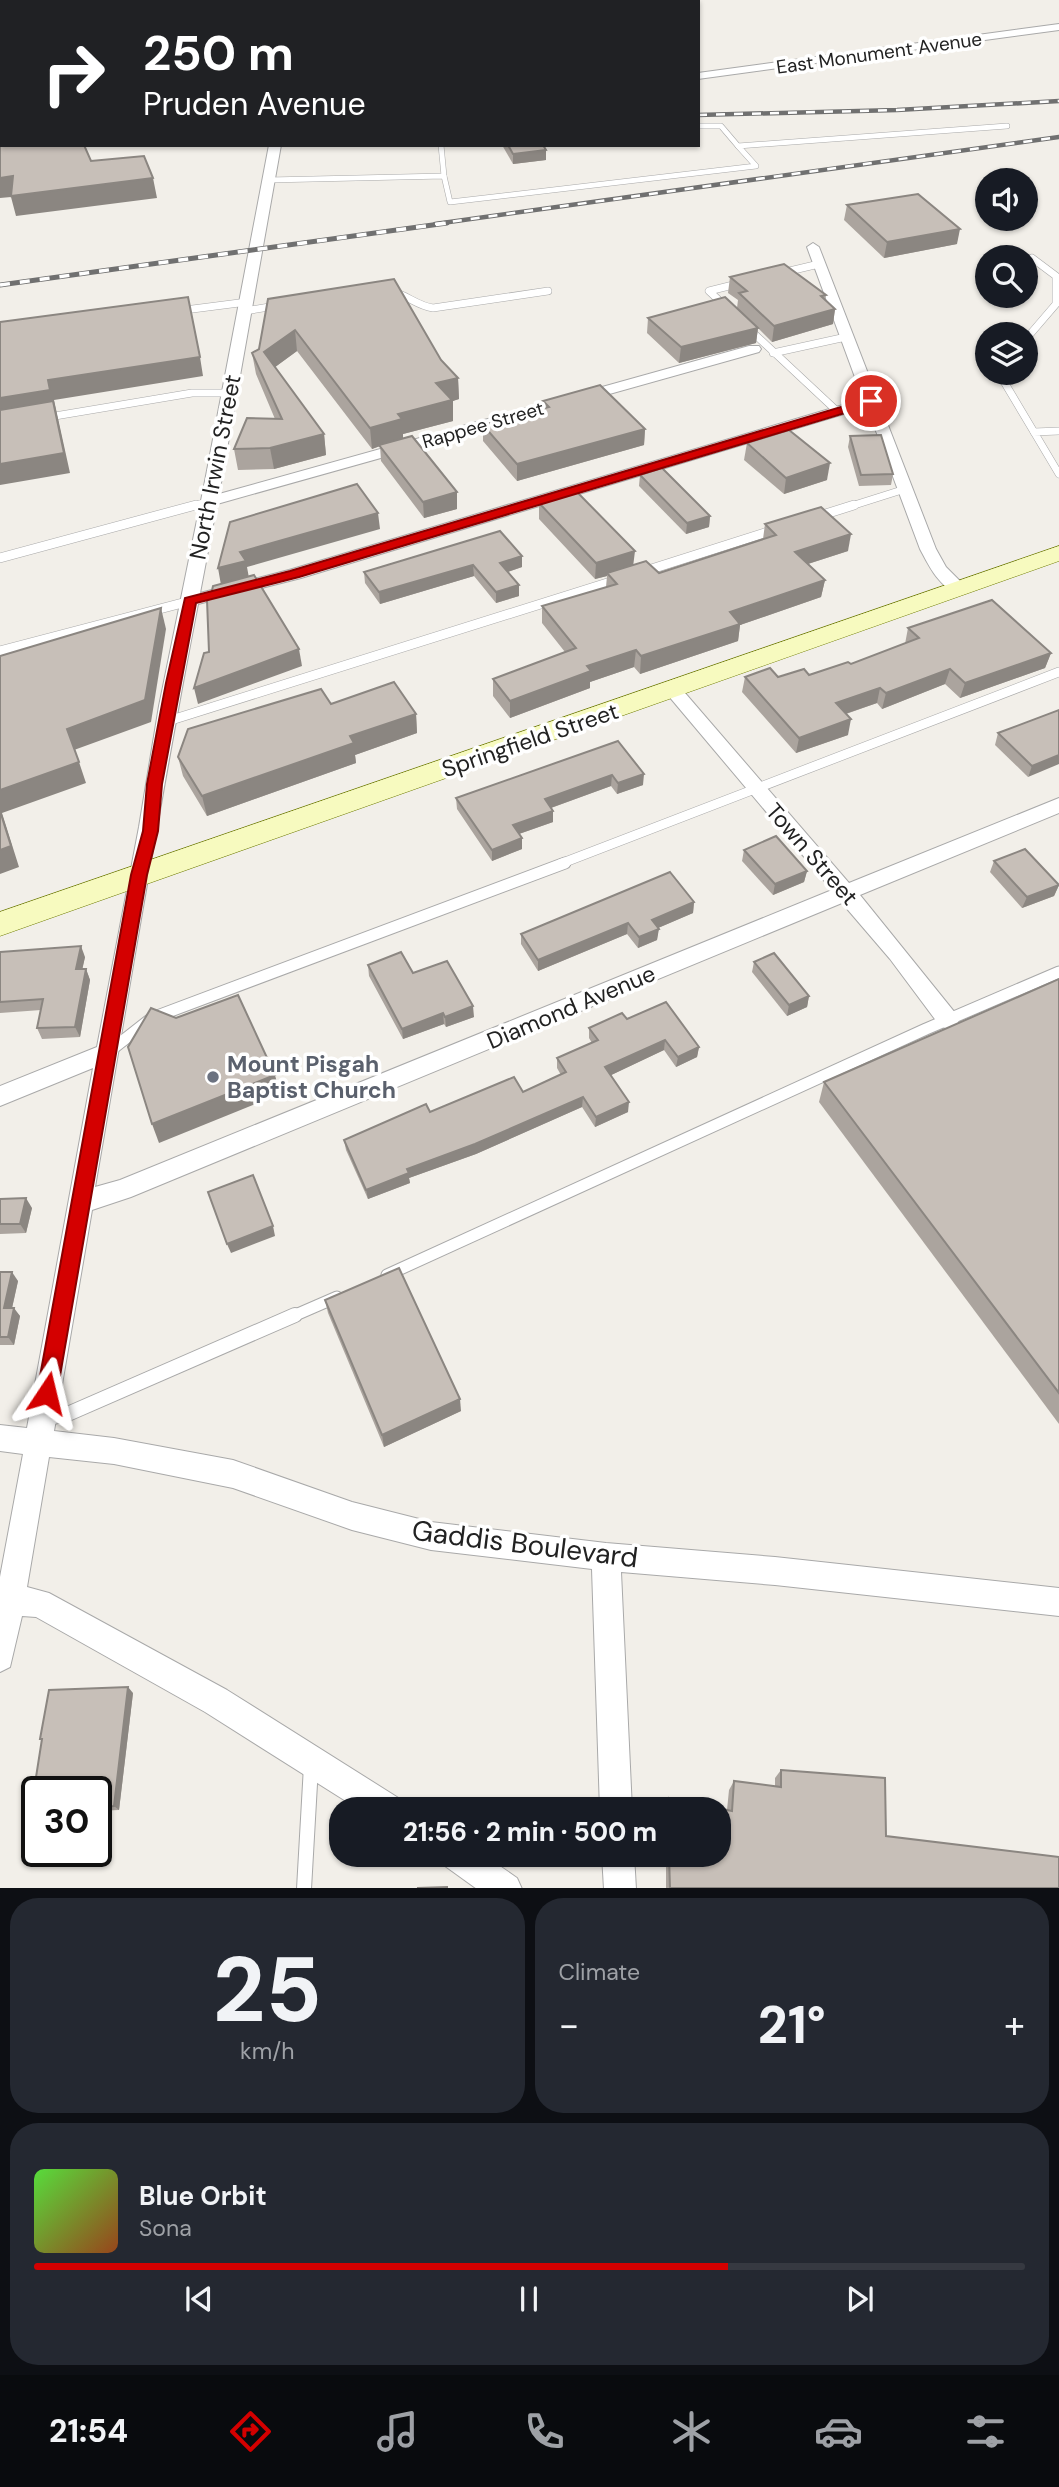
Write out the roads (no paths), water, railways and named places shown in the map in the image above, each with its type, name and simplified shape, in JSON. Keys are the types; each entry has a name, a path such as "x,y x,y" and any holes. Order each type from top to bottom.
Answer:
{"main road":[{"name":"Springfield Street","path":"0,924 1059,553"}],"street":[{"name":"East Monument Avenue","path":"700,76 1059,27"},
{"name":"North Irwin Street","path":"0,1657 5,1599 41,1431 139,875 150,831 154,784 211,501 275,147"},
{"path":"813,247 905,489 939,570 960,589"},
{"name":"Rappee Street","path":"211,501 754,349"},
{"path":"190,601 295,574 871,401"},
{"name":"Town Street","path":"673,690 897,953 948,1020"},
{"name":"Diamond Avenue","path":"82,1202 135,1185 1059,806"},
{"path":"0,1096 107,1053"},
{"name":"Gaddis Boulevard","path":"0,1438 41,1431 233,1474 352,1516 431,1536 607,1557 775,1570 1059,1602"},
{"path":"607,1557 616,1797"},
{"path":"5,1599 39,1603 216,1701 369,1797"},
{"path":"474,1867 506,1888"},
{"path":"619,1867 620,1888"}],"lane":[{"path":"441,147 450,202 756,166 721,126 700,127"},
{"path":"738,146 1007,126"},
{"path":"269,180 444,176"},
{"path":"1038,262 1056,276 1056,304 1038,325"},
{"path":"770,276 819,264"},
{"path":"745,282 709,291 838,412"},
{"path":"383,290 405,293 424,307 453,306 548,291"},
{"path":"174,312 295,303"},
{"path":"773,353 846,337"},
{"path":"1006,385 1059,474"},
{"path":"27,421 192,393 230,393"},
{"path":"1034,432 1059,431"},
{"path":"812,518 905,489"},
{"path":"0,558 211,501"},
{"path":"166,722 786,526"},
{"path":"0,651 190,601"},
{"path":"107,1053 152,1018 758,790 1059,672"},
{"path":"379,1279 1059,972"},
{"path":"41,1431 70,1413 353,1290"},
{"path":"304,1888 312,1759"}],"railway":[{"path":"700,115 897,110 1059,101"},
{"path":"435,224 1059,137"},
{"path":"0,285 447,223"}],"place":[{"name":"Mount Pisgah Baptist Church","path":"213,1077"}]}
